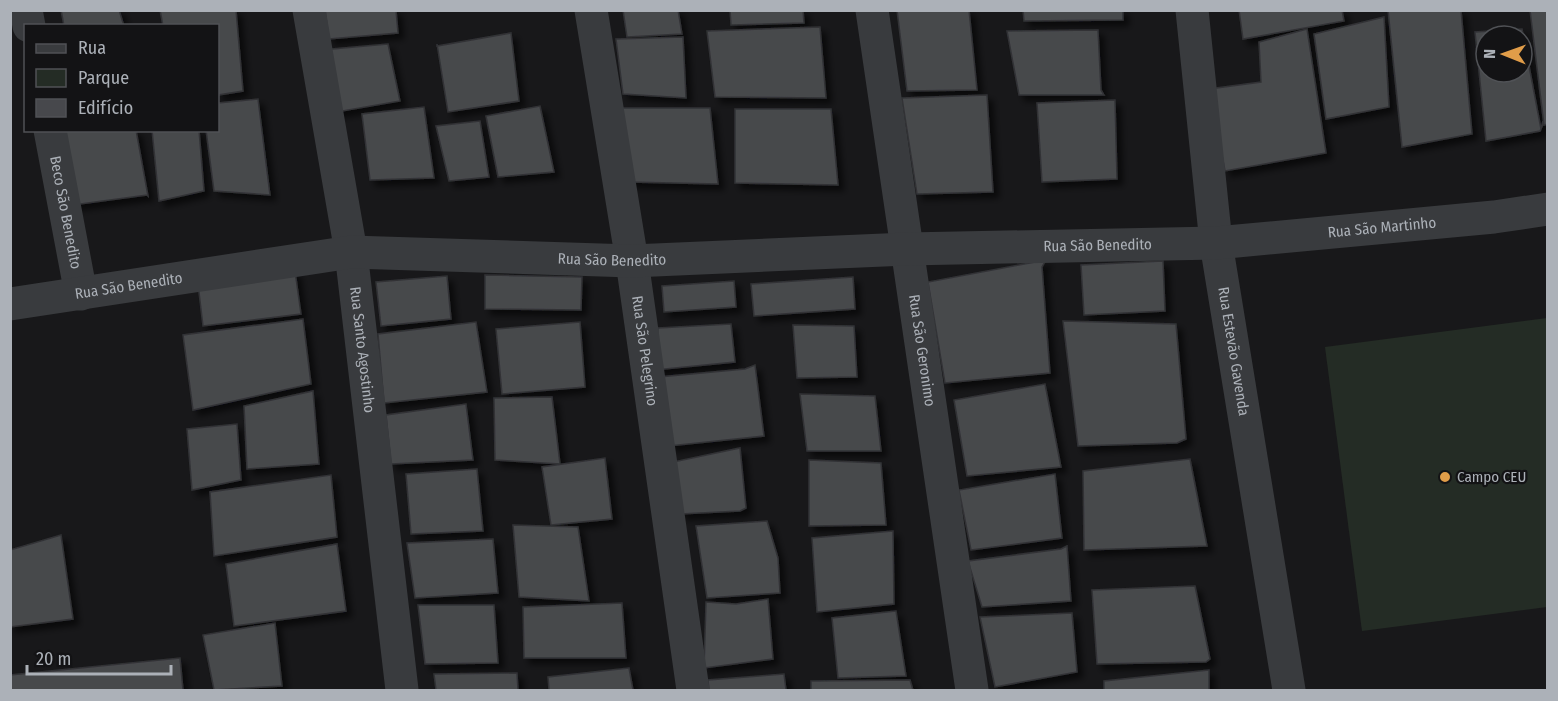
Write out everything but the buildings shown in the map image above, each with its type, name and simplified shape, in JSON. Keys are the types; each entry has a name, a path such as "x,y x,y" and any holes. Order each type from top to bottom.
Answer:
{"street":[{"name":"Rua Santo Agostinho","path":"309,10 351,252 402,690"},
{"name":"Rua São Pelegrino","path":"591,10 632,261 693,690"},
{"name":"Rua São Geronimo","path":"872,10 972,690"},
{"name":"Rua Estevão Gavenda","path":"1192,10 1216,243 1289,690"},
{"name":"Beco São Benedito","path":"50,132 81,294"},
{"name":"Rua São Martinho","path":"1216,243 1494,217 1548,209"},
{"name":"Rua São Benedito","path":"10,304 351,252 632,261 907,249 1216,243"}],"green space":[{"name":"Campo CEU","path":"1547,318 1547,607 1362,631 1325,347"}],"place":[{"name":"Campo CEU","path":"1445,477"}]}
